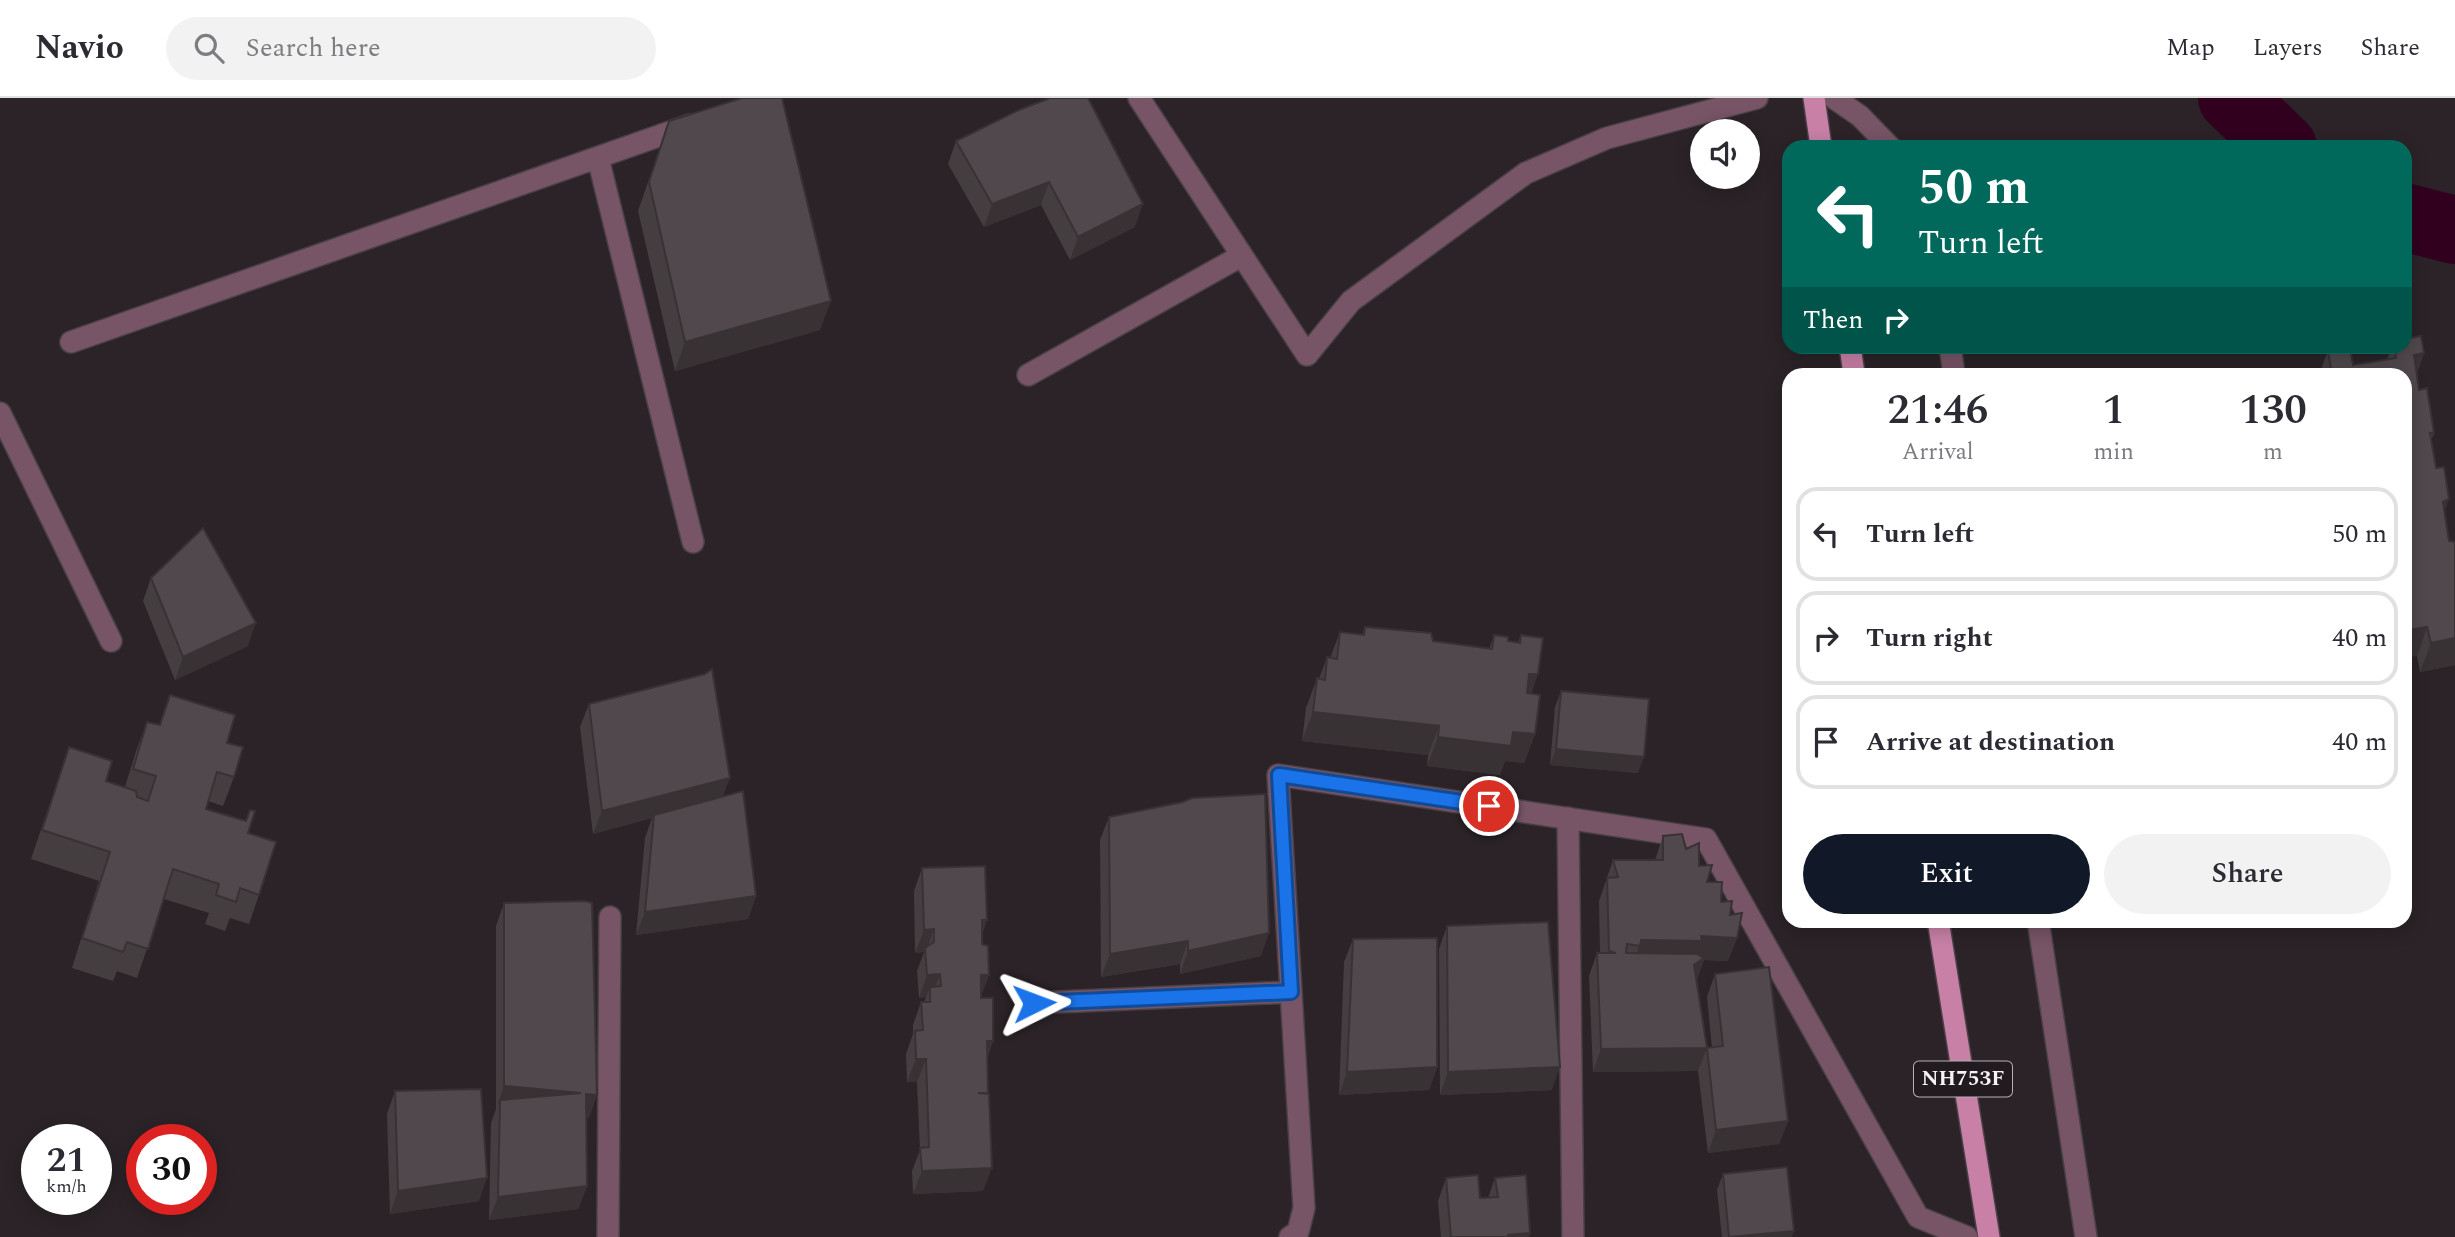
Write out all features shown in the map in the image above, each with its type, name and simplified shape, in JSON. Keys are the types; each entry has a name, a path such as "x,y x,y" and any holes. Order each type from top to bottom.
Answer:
{"main road":[{"path":"1814,98 1820,140"},
{"name":"NH753F","path":"1939,928 1989,1237"}],"street":[{"path":"1139,98 1307,355 1351,301 1526,173 1607,138 1757,98"},
{"path":"1834,98 1860,116 1883,140"},
{"path":"71,342 714,117"},
{"path":"598,158 694,542"},
{"path":"1028,375 1241,256"},
{"path":"0,413 111,641"},
{"path":"1290,1237 1297,1232 1304,1208 1279,775 1706,839 1918,1217 1967,1237"},
{"path":"1569,818 1573,1237"},
{"path":"608,1237 610,917"},
{"path":"2039,928 2086,1237"},
{"path":"1034,1003 1291,992"}],"building":[{"path":"742,98 782,98 831,301 685,342 649,182 669,121"},
{"path":"1050,98 1088,98 1143,204 1078,237 1049,182 992,204 956,141"},
{"path":"2421,336 2424,353 2414,355 2419,390 2427,388 2436,468 2444,467 2449,499 2443,502 2449,541 2455,542 2455,638 2431,643 2427,627 2412,630 2412,368 2331,368 2329,354 2351,354 2353,365 2396,358 2396,354 2412,354 2412,338"},
{"path":"203,528 256,623 183,657 151,578"},
{"path":"1365,627 1431,633 1433,641 1492,649 1494,635 1508,637 1508,641 1520,643 1521,635 1543,638 1538,674 1529,674 1527,693 1540,695 1535,734 1513,732 1511,746 1438,737 1439,726 1313,712 1317,678 1325,680 1327,657 1337,659 1340,632 1364,635"},
{"path":"712,669 730,778 602,811 589,704 705,674"},
{"path":"1561,691 1649,699 1644,757 1556,749"},
{"path":"170,695 235,715 227,743 243,747 234,777 217,772 206,809 246,821 250,810 255,811 248,833 276,842 259,895 240,888 236,902 216,895 219,884 173,869 148,949 127,942 123,952 82,938 110,852 42,830 69,747 112,761 106,781 136,791 137,797 148,801 156,776 133,769 147,722 160,725"},
{"path":"743,791 756,896 645,912 654,815"},
{"path":"1265,794 1269,933 1188,951 1188,941 1110,954 1109,817 1192,798"},
{"path":"1682,834 1686,849 1699,843 1699,866 1712,865 1707,882 1722,882 1721,902 1732,901 1730,915 1742,913 1737,938 1701,936 1702,941 1641,940 1640,946 1627,944 1626,953 1697,954 1704,958 1694,965 1707,1048 1601,1049 1597,953 1616,953 1609,951 1607,878 1618,877 1613,860 1663,860 1663,836"},
{"path":"985,866 987,920 982,920 982,944 988,946 989,975 981,975 981,998 993,998 993,1041 987,1041 988,1093 978,1093 989,1094 992,1168 922,1171 920,1148 929,1147 926,1059 916,1059 915,1031 923,1030 921,1002 930,1002 930,987 941,986 940,974 927,975 925,948 934,942 934,929 924,930 922,868"},
{"path":"504,903 592,903 597,1095 586,1094 587,1186 498,1197 500,1100 581,1093 504,1086"},
{"path":"1548,922 1560,1067 1448,1072 1447,926"},
{"path":"1437,938 1437,1067 1347,1072 1353,939"},
{"path":"1769,967 1788,1121 1716,1130 1707,1048 1723,1046 1715,974"},
{"path":"481,1089 487,1178 398,1191 395,1091"},
{"path":"1787,1167 1794,1231 1729,1237 1723,1174"},
{"path":"1478,1175 1480,1198 1498,1197 1495,1178 1526,1175 1530,1233 1508,1237 1451,1237 1446,1178"}],"waterway":[{"path":"2232,98 2276,140"},
{"path":"2412,219 2455,230"}],"route":[{"path":"1034,1003 1291,992 1279,775 1489,806"}]}
